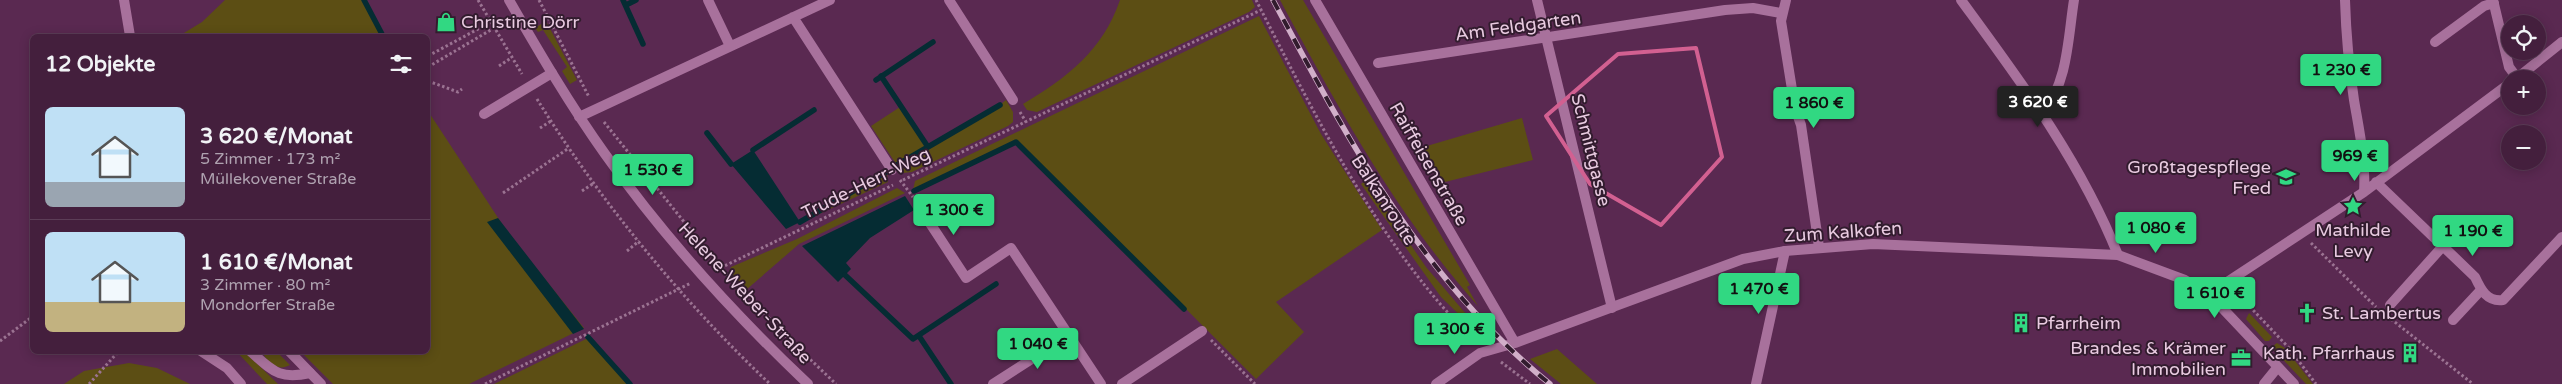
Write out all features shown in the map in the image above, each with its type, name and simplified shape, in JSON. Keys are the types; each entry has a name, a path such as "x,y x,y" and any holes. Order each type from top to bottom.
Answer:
{"street":[{"path":"124,0 130,34"},
{"name":"Helene-Weber-Straße","path":"509,0 580,117 639,199 703,276 808,384"},
{"path":"708,0 730,46"},
{"path":"580,117 830,0"},
{"path":"949,0 1013,100"},
{"name":"Raiffeisenstraße","path":"1316,0 1515,343"},
{"name":"Schmittgasse","path":"1538,0 1612,308"},
{"path":"1786,0 1781,13 1820,247"},
{"path":"1961,0 2043,112 2093,200 2118,255"},
{"path":"2043,112 2050,104 2060,83 2074,0"},
{"path":"2345,0 2346,31 2365,171 2364,192"},
{"path":"2435,42 2484,6 2494,1 2510,70"},
{"name":"Am Feldgarten","path":"1378,63 1725,10 1753,8 1781,13"},
{"path":"793,17 892,170"},
{"path":"2527,70 2562,42"},
{"path":"484,114 552,73"},
{"path":"2210,294 2364,192 2501,90"},
{"path":"2376,182 2475,277 2481,290 2492,300 2503,300 2562,237"},
{"path":"920,208 966,278 1011,248 1101,384"},
{"path":"2390,306 2461,226"},
{"name":"Zum Kalkofen","path":"1436,384 1486,351 1515,343 1744,259 1785,251 1820,247 1924,245 2118,255 2185,280 2210,294 2277,368 2294,384"},
{"path":"1756,384 1785,251"},
{"path":"2453,320 2481,290"},
{"path":"1122,384 1202,331"},
{"path":"994,384 1068,334"},
{"path":"205,354 226,368 241,384"},
{"path":"254,354 280,375 292,377 310,373"},
{"path":"292,354 321,384"},
{"path":"2264,384 2277,368"}],"path":[{"path":"478,0 550,121 594,183 680,290 770,384"},
{"path":"539,0 596,109 678,217 721,268 791,342 836,384"},
{"name":"Balkanroute","path":"1256,0 1351,178 1437,300 1486,351 1530,384"},
{"name":"Trude-Herr-Weg","path":"485,384 680,290 703,276 1261,10"},
{"path":"430,55 491,22"},
{"path":"430,66 494,27"},
{"path":"499,66 511,58"},
{"path":"430,82 458,92 462,89"},
{"path":"540,128 550,121"},
{"path":"503,193 569,148"},
{"path":"902,181 920,208"},
{"path":"582,191 594,183"},
{"path":"627,250 639,241"},
{"path":"2227,282 2316,384"},
{"path":"0,341 30,318"},
{"path":"1202,331 1255,384"},
{"path":"89,384 116,354"}],"highlighted area":[{"path":"1696,48 1722,157 1661,225 1590,184 1546,116 1618,54"}],"shaded area":[{"path":"225,0 363,0 381,34 182,34 202,22"},
{"path":"1120,0 1252,0 1255,7 1249,12 1037,112 1027,110 1023,104 1069,73 1093,48 1113,18"},
{"path":"1280,0 1303,0 1470,285 1467,287 1478,306 1421,235 1370,159"},
{"path":"1259,16 1321,134 1382,230 1276,302 1304,332 1256,379 1017,140 913,190 915,181"},
{"path":"546,21 577,80 570,84 562,71 567,67 543,30 538,32 535,28"},
{"path":"1006,100 1013,112 1013,122 1008,126 912,172 903,173 898,167 990,113"},
{"path":"900,107 927,146 896,164 871,126"},
{"path":"430,114 508,233 584,328 469,384 333,384 303,354 430,354"},
{"path":"1522,118 1533,160 1441,183 1420,148"},
{"path":"753,150 800,222 786,229 731,164"},
{"path":"887,173 888,182 802,222 806,220"},
{"path":"1366,180 1426,267 1478,328 1477,332 1441,297 1361,184"},
{"path":"897,188 905,193 799,244 746,290 729,272 731,267 797,239"},
{"path":"905,196 914,210 870,238 846,263 851,269 838,282 802,246"},
{"path":"498,218 584,329 573,334 487,222"},
{"path":"2249,313 2272,337 2269,341 2265,341 2246,319"},
{"path":"588,338 628,384 494,384"},
{"path":"2277,343 2285,348 2313,384 2306,384 2274,350 2273,346"},
{"path":"1557,349 1597,384 1561,384 1530,359"},
{"path":"239,354 247,354 278,384 267,384"},
{"path":"264,354 279,354 290,365 277,367"},
{"path":"129,363 157,368 190,384 64,384 84,371"}],"waterway":[{"path":"364,0 382,34"},
{"path":"623,0 643,44"},
{"path":"626,5 636,0"},
{"path":"876,80 933,42"},
{"path":"881,76 928,147"},
{"path":"897,165 1000,105"},
{"path":"753,150 814,110"},
{"path":"707,133 731,164"},
{"path":"914,191 1016,142 1184,309"},
{"path":"800,222 886,172"},
{"path":"845,275 913,339 996,284"},
{"path":"919,336 951,384"},
{"path":"588,337 630,384"}],"railway":[{"path":"1273,0 1360,156 1392,206 1427,255 1464,301 1505,344 1550,384"}],"place":[{"name":"Christine Dörr","path":"446,22"},
{"name":"Großtagespflege Fred","path":"2286,177"},
{"name":"Mathilde Levy","path":"2353,206"},
{"name":"St. Lambertus","path":"2307,313"},
{"name":"Pfarrheim","path":"2021,323"},
{"name":"Kath. Pfarrhaus","path":"2410,353"},
{"name":"Brandes & Krämer Immobilien","path":"2241,358"}]}
